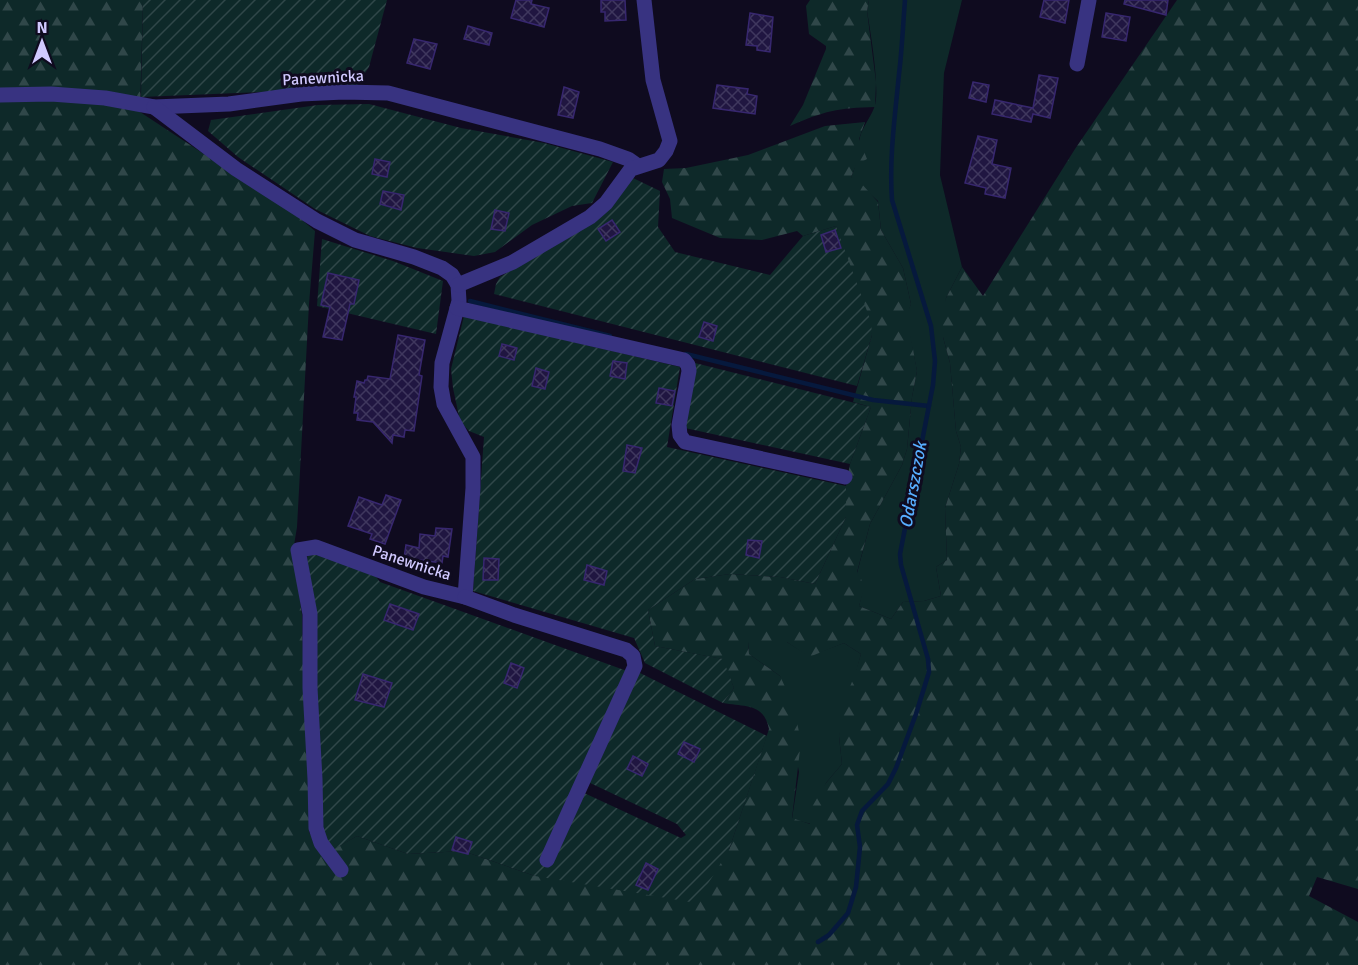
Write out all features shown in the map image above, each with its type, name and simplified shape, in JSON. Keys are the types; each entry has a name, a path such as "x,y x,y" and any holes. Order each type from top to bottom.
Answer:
{"street":[{"path":"154,106 236,169 317,220 355,240 414,257 442,268 452,275 458,285 513,262 590,217 606,203 631,169 659,160 666,151 670,141 653,80 644,0"},
{"path":"1077,64 1089,0"},
{"name":"Panewnicka","path":"0,95 105,98 154,106 229,104 301,94 388,93 600,149 628,159 638,166"},
{"name":"Panewnicka","path":"341,870 321,843 316,828 310,688 310,614 298,550 316,546 423,587 465,597 473,457 444,404 441,387 442,363 459,301 458,285"},
{"path":"457,308 684,360 689,371 678,425 680,435 685,442 845,477"},
{"path":"465,597 626,650 633,656 635,666 547,860"}],"green space":[{"path":"0,0 143,0 140,112 295,214 315,231 297,527 293,551 302,615 304,703 311,788 309,832 322,856 357,836 408,854 463,851 535,876 729,850 769,729 763,715 758,710 723,703 734,688 722,659 655,646 648,610 695,579 730,574 780,577 815,584 846,517 846,486 850,464 871,407 853,402 872,335 836,226 803,236 797,231 762,240 720,238 672,218 670,199 662,182 664,169 686,168 748,155 825,126 865,122 859,139 867,159 856,165 851,177 860,182 878,202 881,230 903,268 911,304 907,316 917,371 907,449 902,465 870,524 857,572 865,586 859,606 891,619 903,602 924,601 941,596 936,567 947,560 945,508 959,464 961,447 956,431 950,363 943,337 942,314 946,298 962,267 983,296 1075,149 1177,0 1358,0 1358,889 1317,877 1309,896 1358,922 1358,965 0,965","holes":["748,642 787,642 809,657 844,643 861,654 841,708 839,736 842,764 826,783 812,807 810,824 792,818 801,741 793,704 780,676 749,654"]},
{"path":"143,0 387,0 369,67 355,88 141,97"},
{"path":"810,0 869,0 867,11 876,82 875,107 831,111 790,126 803,105 826,49 826,46 809,34 806,6"},
{"path":"869,0 962,0 944,73 940,175 962,267 946,298 943,337 950,363 956,431 961,447 959,464 945,508 947,560 936,567 941,596 924,601 903,602 891,619 859,606 864,586 857,573 870,524 902,465 907,449 917,371 906,316 911,304 903,268 881,230 878,201 851,177 860,137 876,100 874,61 867,11"},
{"path":"369,104 461,128 544,143 613,162 592,203 572,206 532,225 495,252 474,256 417,248 370,236 315,209 238,157 208,131 211,120 318,105"},
{"path":"633,178 660,191 658,227 675,252 770,275 803,236 836,226 871,322 872,335 857,386 494,294 500,277 539,253"},
{"path":"322,239 393,261 443,281 436,334 317,306"},
{"path":"464,316 680,367 667,447 846,486 846,517 815,584 780,577 730,574 695,579 648,610 655,646 723,659 734,688 723,703 645,663 634,638 473,591 484,437 469,431 460,421 453,388 451,369"},
{"path":"695,363 871,407 850,464 685,428"},
{"path":"311,553 374,574 380,582 627,671 582,792 681,838 686,835 677,824 588,782 638,672 767,736 729,850 696,903 535,876 463,851 408,854 357,836 333,850 323,836 307,557"},
{"path":"748,642 787,642 809,656 844,643 861,654 839,736 842,764 826,783 811,824 792,819 799,772 780,676 749,654"}],"building":[{"path":"516,0 532,0 531,4 549,8 544,27 511,18"},
{"path":"601,0 625,0 626,20 605,21 605,12 601,12"},
{"path":"1044,0 1069,0 1065,23 1040,17"},
{"path":"1125,0 1168,0 1166,15 1124,4"},
{"path":"750,13 773,17 770,52 757,50 757,46 746,45"},
{"path":"1106,13 1130,17 1126,41 1102,37"},
{"path":"468,26 492,33 489,45 464,39"},
{"path":"414,39 437,44 430,69 407,63"},
{"path":"1039,75 1058,78 1050,118 1033,114 1031,122 992,114 995,100 1033,108"},
{"path":"973,82 989,85 986,102 969,98"},
{"path":"717,85 748,89 747,94 757,96 755,114 713,108"},
{"path":"564,87 579,92 573,118 558,115"},
{"path":"978,136 997,140 992,164 1011,168 1005,198 985,194 986,188 965,183"},
{"path":"375,159 390,162 387,177 372,174"},
{"path":"383,191 404,195 401,210 380,204"},
{"path":"495,210 509,213 505,231 491,229"},
{"path":"612,220 620,232 606,241 598,229"},
{"path":"835,230 841,248 826,252 821,235"},
{"path":"328,273 359,280 354,304 350,304 342,340 323,337 330,307 321,305"},
{"path":"704,322 717,326 713,341 699,337"},
{"path":"398,335 425,340 414,431 405,430 404,437 393,435 392,443 373,422 357,420 358,413 354,413 356,397 354,397 357,381 364,383 368,376 390,379"},
{"path":"502,344 517,348 514,360 499,356"},
{"path":"613,361 627,363 625,379 610,376"},
{"path":"536,368 549,372 545,389 532,386"},
{"path":"659,388 675,391 672,406 656,403"},
{"path":"627,445 642,448 635,473 623,471"},
{"path":"386,495 401,500 385,544 370,539 372,534 348,526 359,497 382,505"},
{"path":"436,528 452,529 448,557 443,556 442,563 404,558 406,545 419,548 420,534 435,536"},
{"path":"748,540 762,541 759,558 746,555"},
{"path":"484,558 499,559 498,580 483,580"},
{"path":"587,565 607,571 604,585 584,580"},
{"path":"390,604 419,614 413,630 384,620"},
{"path":"511,663 524,668 517,688 504,683"},
{"path":"363,674 392,683 384,707 355,700"},
{"path":"684,742 700,749 694,762 678,754"},
{"path":"633,756 648,764 642,776 627,769"},
{"path":"456,837 472,842 468,854 452,850"},
{"path":"646,863 658,869 648,890 636,885"}],"waterway":[{"name":"Odarszczok","path":"818,942 829,935 848,913 856,887 860,847 857,825 862,811 888,784 896,768 929,672 928,659 901,565 900,554 933,385 935,361 931,326 892,200 894,121 905,0"},
{"path":"470,301 610,336"},
{"path":"686,354 873,400 929,406"}]}
